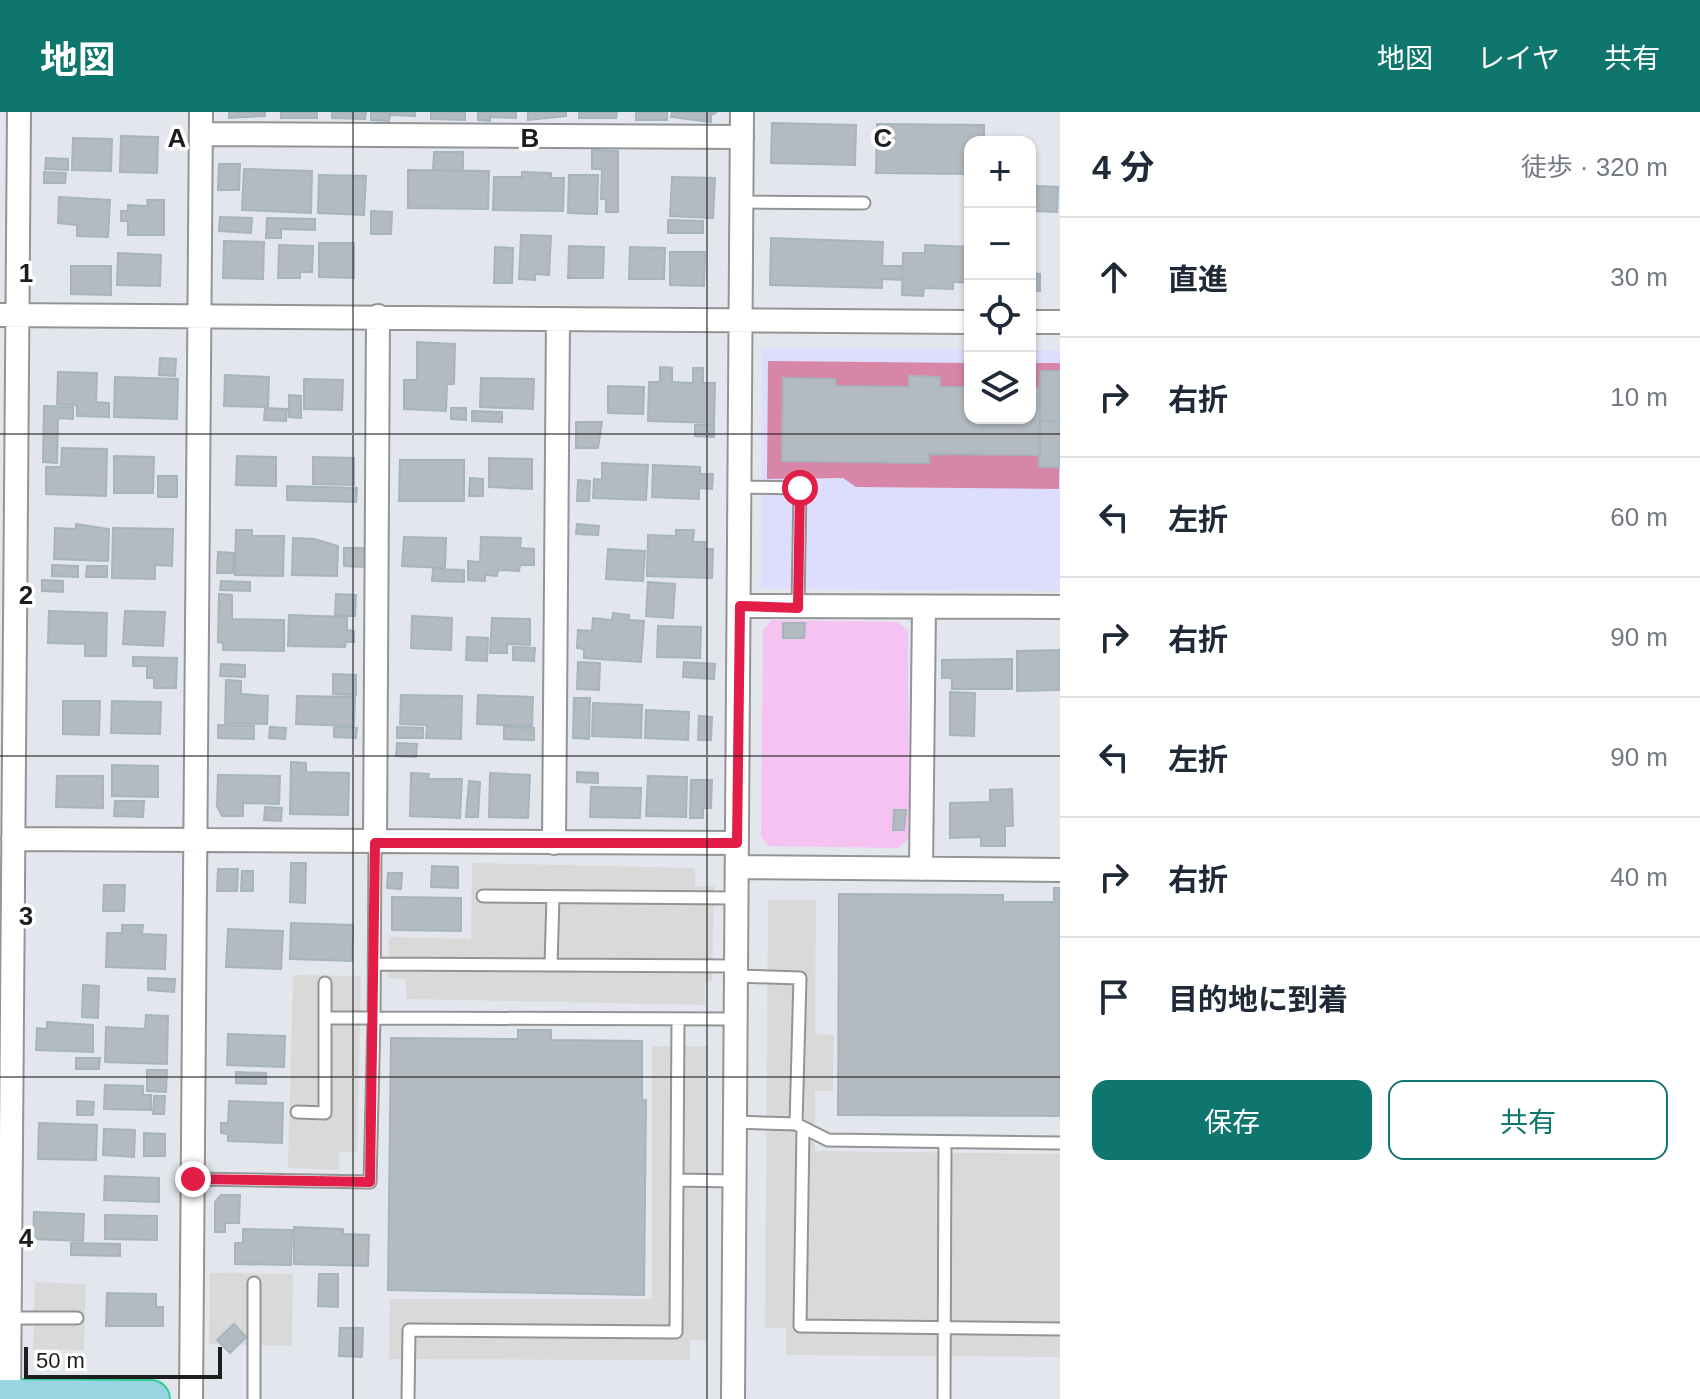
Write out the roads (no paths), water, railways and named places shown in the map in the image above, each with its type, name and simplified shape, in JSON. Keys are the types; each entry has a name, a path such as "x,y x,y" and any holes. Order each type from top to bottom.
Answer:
{"highway":[{"path":"6,1398 151,1399"}],"street":[{"path":"733,1399 742,112"},
{"path":"191,1399 201,123 742,137"},
{"path":"6,1398 9,315 13,125"},
{"path":"9,315 964,322"},
{"path":"375,843 378,316"},
{"path":"554,843 558,319"},
{"path":"1036,322 1060,322"},
{"path":"740,606 1060,607"},
{"path":"921,869 924,607"},
{"path":"9,847 196,841 737,843"},
{"path":"737,867 1060,870"}],"lane":[{"path":"742,202 864,203"},
{"path":"741,487 800,488 798,608"},
{"path":"193,1179 370,1182 375,843"},
{"path":"483,896 737,898"},
{"path":"551,965 553,897"},
{"path":"374,964 551,965 736,971 800,978 800,1326 1060,1329"},
{"path":"297,1112 325,1113 325,983"},
{"path":"325,1018 736,1019"},
{"path":"408,1399 409,1330 676,1332 678,1019"},
{"path":"735,1122 800,1126 828,1140 1060,1143"},
{"path":"944,1399 945,1142"},
{"path":"677,1180 734,1181"},
{"path":"254,1283 254,1399"},
{"path":"6,1310 77,1318"}]}
